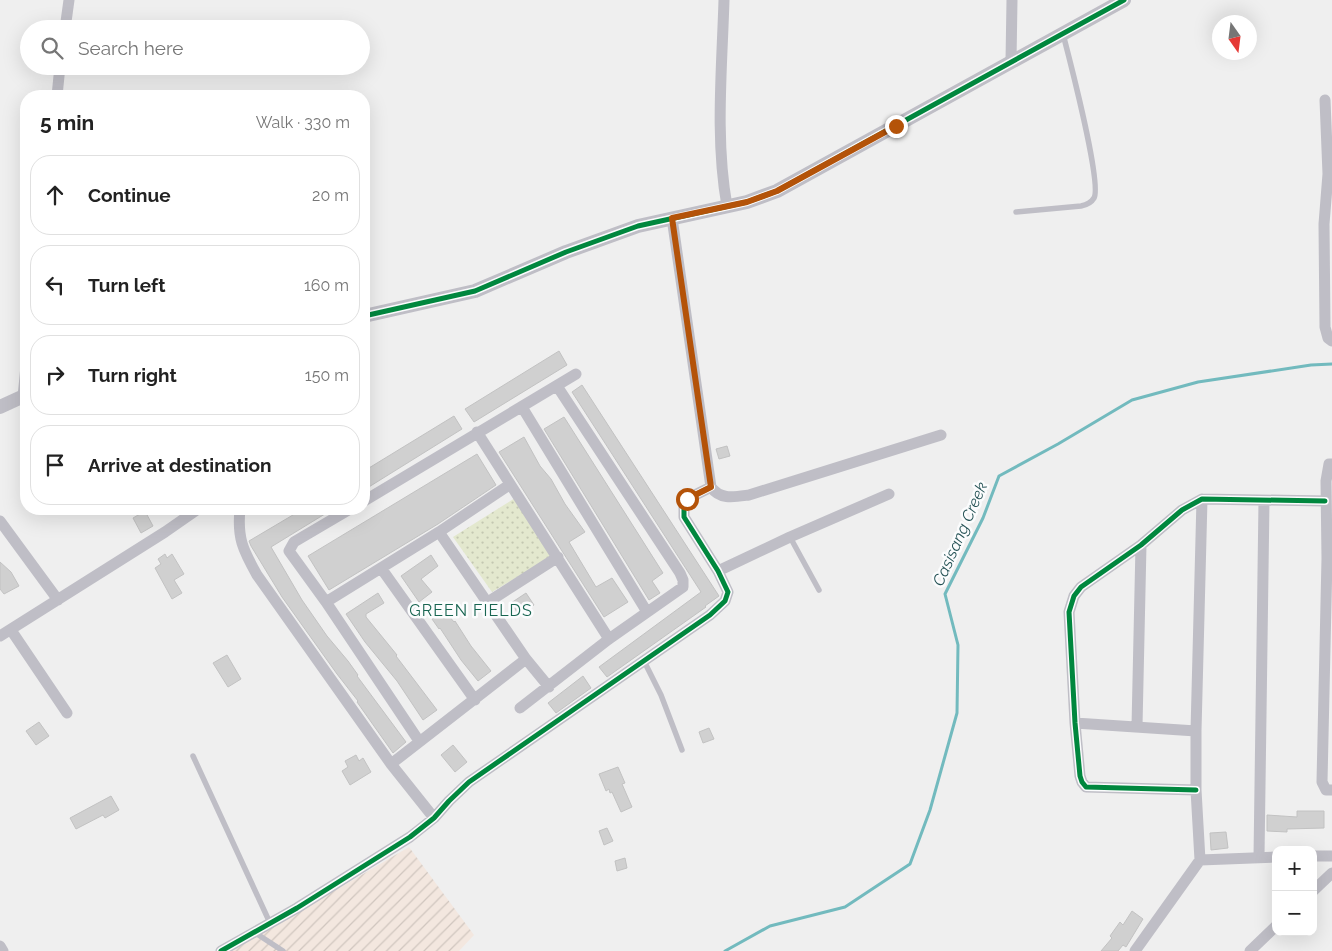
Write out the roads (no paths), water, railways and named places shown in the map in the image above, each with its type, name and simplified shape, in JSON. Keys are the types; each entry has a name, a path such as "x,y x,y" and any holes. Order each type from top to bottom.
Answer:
{"street":[{"path":"66,20 69,0"},
{"path":"724,0 720,144 726,206"},
{"path":"1011,61 1012,0"},
{"path":"370,315 475,291 566,252 638,226 763,197 792,184 1063,32 1124,0"},
{"path":"57,90 59,75"},
{"path":"1325,100 1329,123 1330,174 1325,327 1328,338 1332,341"},
{"path":"672,218 711,487 716,494 734,498 749,495 941,435"},
{"path":"370,497 576,374"},
{"path":"520,708 609,639 683,587 684,580 557,386"},
{"path":"0,407 20,398"},
{"path":"522,408 647,612"},
{"path":"477,432 509,485 558,557 609,639"},
{"path":"1332,464 1329,464 1326,471 1325,501 1329,558 1328,728 1322,782 1326,790 1332,790"},
{"path":"326,602 439,532 509,485"},
{"path":"221,951 410,837 434,818 469,782 710,615 725,601 728,592 718,571 687,525 683,510 687,499 711,487"},
{"path":"718,571 889,494"},
{"path":"1196,790 1086,787 1082,782 1075,722 1069,612 1074,596 1081,587 1141,545 1182,510 1202,499 1325,501"},
{"path":"1134,951 1200,860 1196,790 1196,731 1202,499"},
{"path":"1259,857 1264,501"},
{"path":"0,636 189,515"},
{"path":"239,515 238,525 244,552 257,575 391,764 434,818"},
{"path":"340,515 294,542 289,551 326,602 419,741"},
{"path":"0,521 58,600"},
{"path":"439,532 526,659 549,687"},
{"path":"1137,726 1141,545"},
{"path":"488,602 558,557"},
{"path":"381,568 475,700"},
{"path":"10,630 67,713"},
{"path":"391,764 526,659"},
{"path":"1075,722 1196,731"},
{"path":"1200,860 1272,856"},
{"path":"1317,856 1332,856"},
{"path":"1317,887 1332,873"},
{"path":"1250,951 1272,930"},
{"path":"0,946 4,951"}],"lane":[{"path":"1016,212 1081,206 1088,204 1094,198 1096,191 1090,152 1063,32"},
{"path":"790,537 818,590"},
{"path":"644,661 661,695 682,750"},
{"path":"193,756 270,923"},
{"path":"254,932 283,951"}],"waterway":[{"name":"Casisang Creek","path":"725,951 770,926 845,907 910,864 930,810 957,713 958,645 945,594 983,518 999,476 1132,400 1198,382 1311,365 1332,364"}],"district":[{"name":"GREEN FIELDS","path":"471,610"}]}
